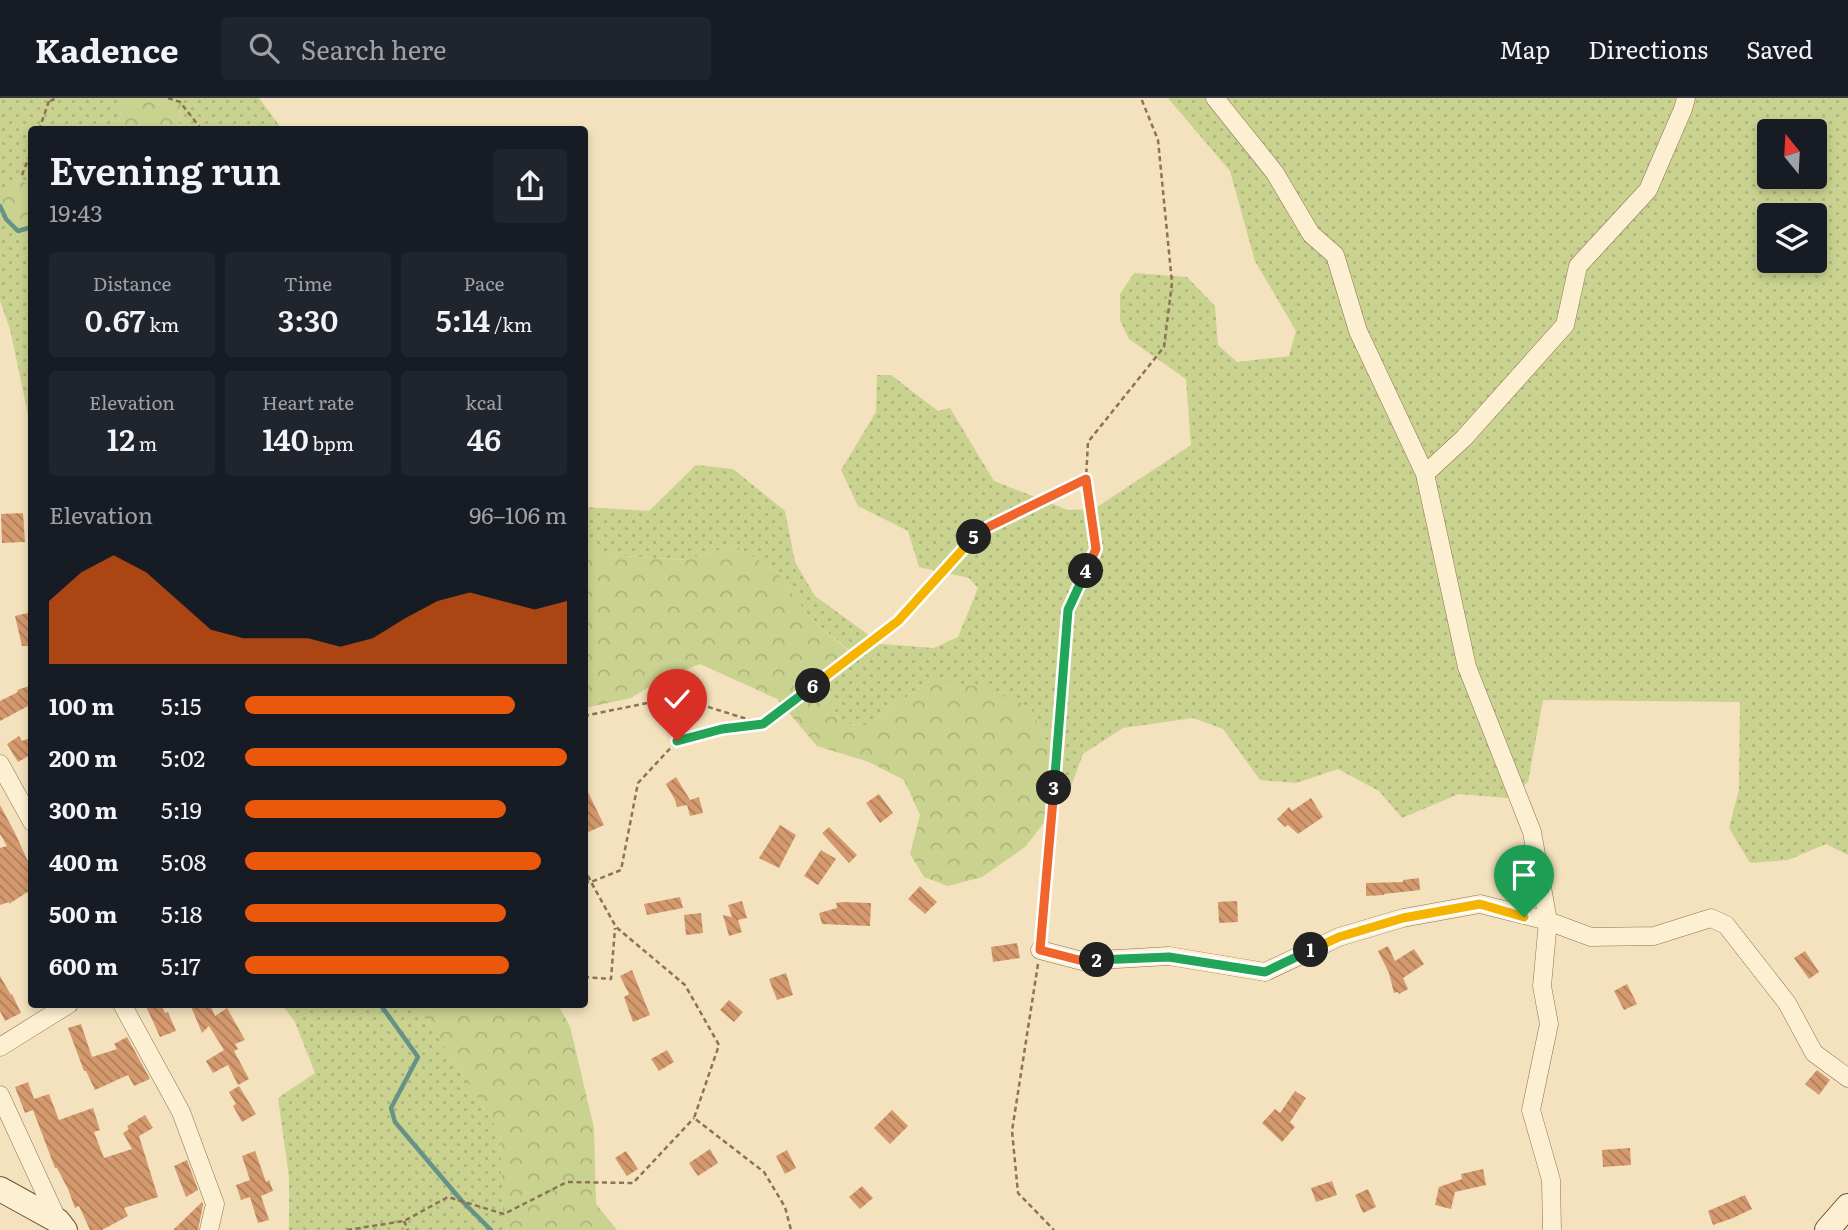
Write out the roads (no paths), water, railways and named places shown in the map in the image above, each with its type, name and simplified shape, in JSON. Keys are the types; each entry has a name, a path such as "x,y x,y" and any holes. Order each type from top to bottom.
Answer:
{"street":[{"path":"1215,98 1275,173 1311,234 1335,255 1358,331 1425,474 1467,667 1532,832 1548,922 1542,986 1549,1024 1531,1110 1551,1180 1552,1230"},
{"path":"1425,474 1464,438 1565,325 1578,266 1648,190 1686,98"},
{"path":"0,764 28,815"},
{"path":"1040,950 1083,961 1169,957 1265,972 1339,937 1403,918 1480,904 1548,922 1591,937 1654,936 1711,918 1726,925 1787,1003 1814,1053 1848,1078"},
{"path":"0,1047 63,1008"},
{"path":"124,1008 181,1112 215,1204 209,1230"},
{"path":"0,1094 61,1226"},
{"path":"0,1189 61,1226"},
{"path":"1827,1230 1848,1206"}],"waterway":[{"path":"0,206 6,219 18,231 28,228"},
{"path":"383,1008 418,1057 391,1108 395,1122 461,1200 491,1230"}]}
